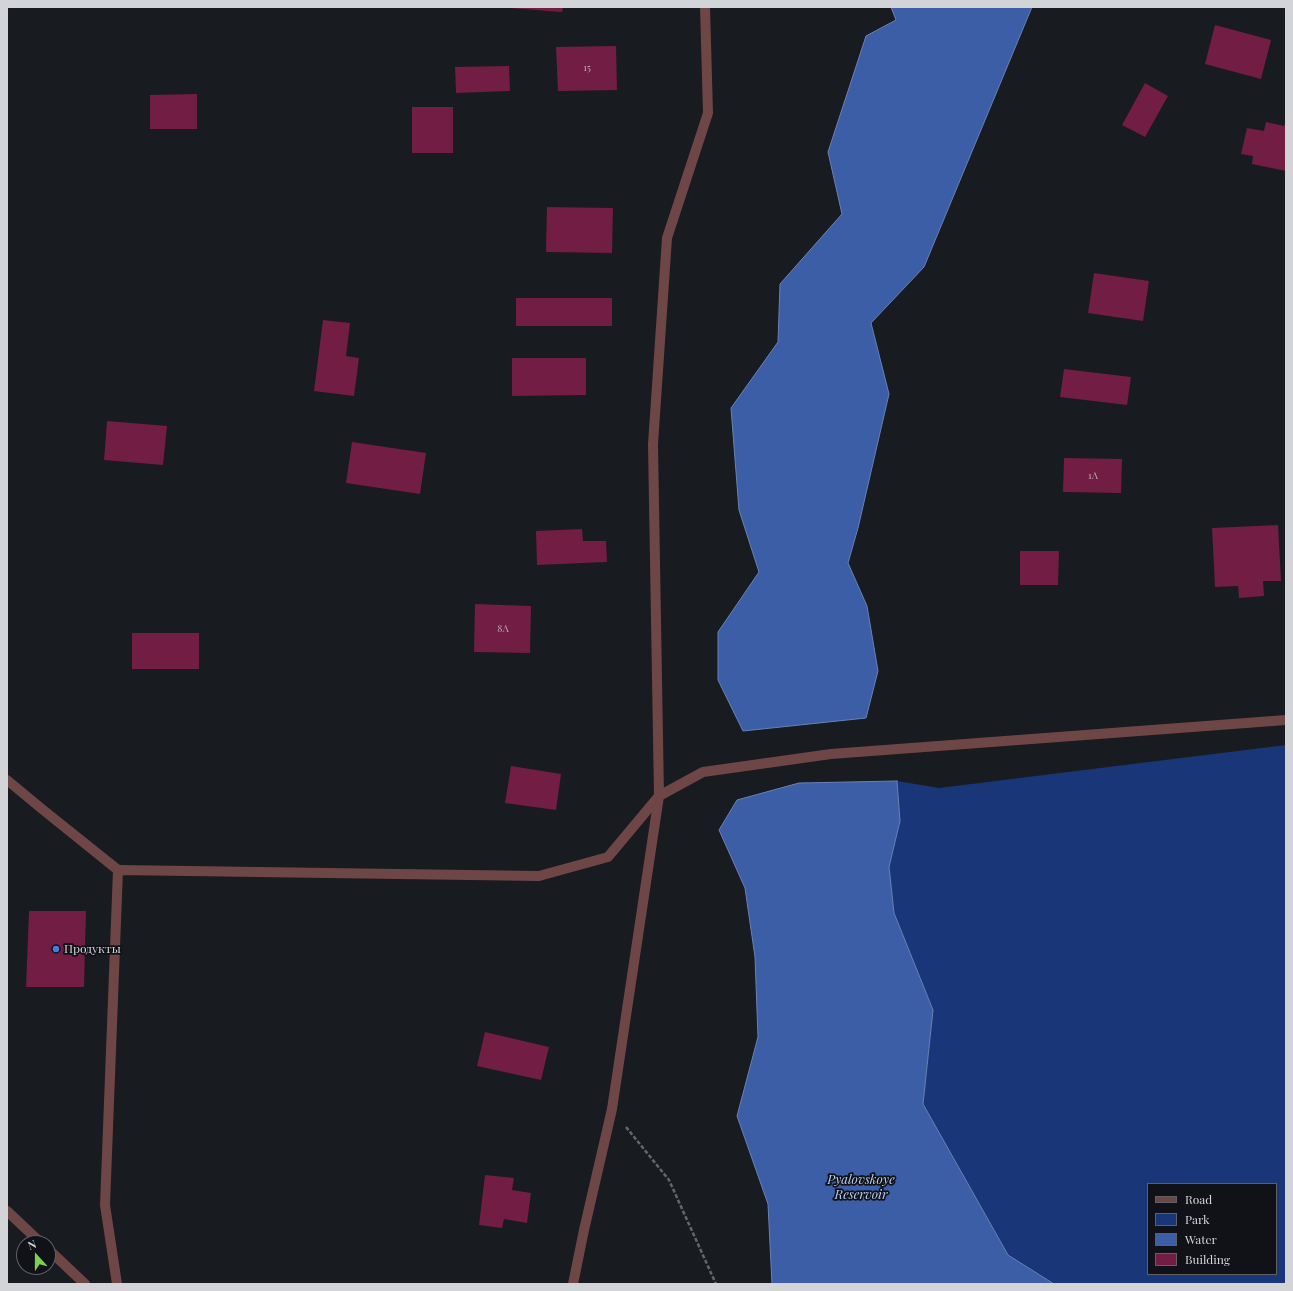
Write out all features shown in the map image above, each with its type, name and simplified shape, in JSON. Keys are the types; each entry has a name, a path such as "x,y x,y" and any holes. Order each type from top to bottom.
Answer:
{"street":[{"path":"573,1284 612,1109 659,796 653,444 667,238 708,114 705,7"},
{"path":"7,780 118,870 539,876 608,856 659,796 703,772 831,754 1286,720"},
{"path":"117,1284 105,1205 118,870"},
{"path":"7,1211 32,1235"},
{"path":"56,1257 85,1284"}],"path":[{"path":"612,1109 669,1180 716,1284"}],"green space":[{"path":"1286,745 1286,1284 1054,1284 1008,1255 923,1104 933,1010 894,913 889,867 900,821 897,781 939,788"}],"water":[{"path":"891,7 1032,7 924,267 871,323 889,394 858,528 848,563 867,606 878,671 866,718 743,731 718,680 718,632 759,572 739,510 731,408 778,342 780,284 842,214 828,152 866,36 896,20"},
{"name":"Pyalovskoye Reservoir","path":"897,781 900,821 889,867 894,913 933,1010 923,1104 1008,1255 1054,1284 772,1284 768,1204 737,1116 758,1037 755,957 745,888 719,830 737,800 799,783"}],"building":[{"path":"510,7 563,7 562,12"},
{"path":"1215,25 1271,40 1261,79 1205,64"},
{"path":"616,46 617,90 558,91 556,47"},
{"path":"509,66 510,91 456,93 455,67"},
{"path":"1145,83 1168,96 1145,137 1122,125"},
{"path":"197,94 197,129 150,129 150,95"},
{"path":"412,107 453,107 453,153 412,153"},
{"path":"1266,122 1284,126 1286,122 1286,171 1252,164 1253,156 1241,154 1247,128 1264,131"},
{"path":"547,207 613,208 612,253 546,252"},
{"path":"1094,273 1149,281 1143,321 1088,313"},
{"path":"516,298 612,298 612,326 516,326"},
{"path":"323,320 350,323 346,356 359,358 354,396 314,391"},
{"path":"512,358 586,358 586,395 512,396"},
{"path":"1064,369 1131,377 1127,405 1060,397"},
{"path":"107,421 167,426 163,465 104,460"},
{"path":"352,442 426,453 420,494 346,483"},
{"path":"1064,458 1122,459 1121,493 1063,492"},
{"path":"1278,525 1281,581 1263,581 1264,596 1239,598 1238,586 1215,587 1212,528"},
{"path":"582,529 583,541 606,541 607,562 537,565 536,531"},
{"path":"1020,551 1059,551 1058,585 1020,585"},
{"path":"475,604 531,606 530,653 474,652"},
{"path":"132,633 199,633 199,669 132,669"},
{"path":"511,766 561,774 556,810 505,803"},
{"name":"Продукты","path":"29,911 86,911 84,987 26,987"},
{"path":"485,1032 549,1047 541,1080 477,1066"},
{"path":"485,1175 514,1178 512,1190 531,1193 527,1223 504,1219 502,1228 479,1225"}],"place":[{"name":"Продукты","path":"56,949"}]}
